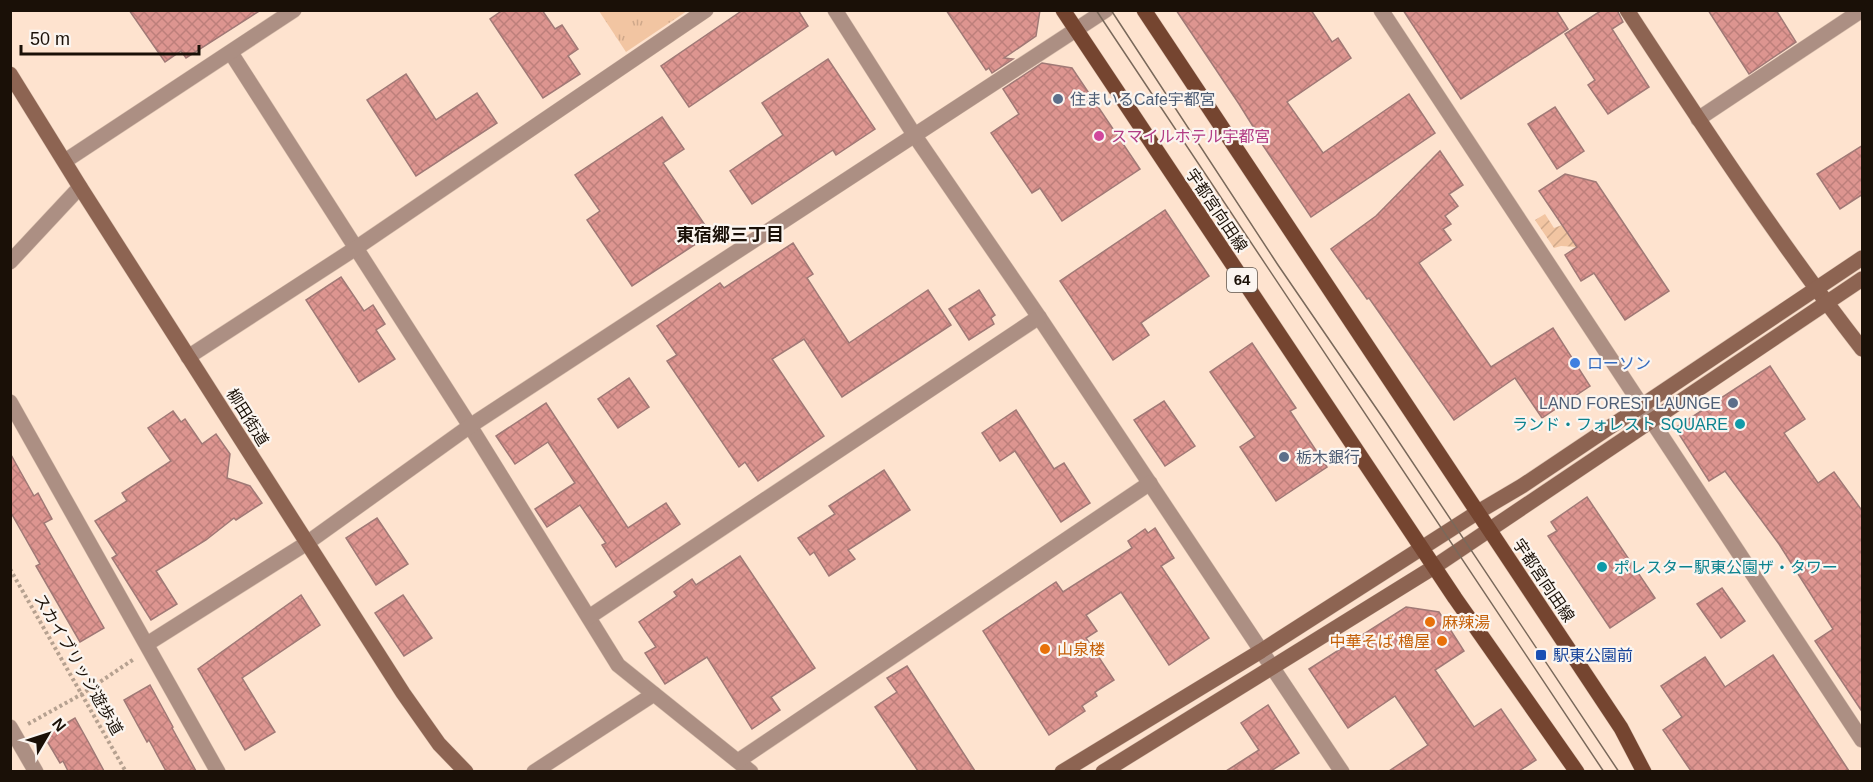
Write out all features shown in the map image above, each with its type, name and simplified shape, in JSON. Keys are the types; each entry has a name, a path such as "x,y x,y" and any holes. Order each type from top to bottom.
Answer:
{"main road":[{"name":"宇都宮向田線","path":"1063,10 1422,549"},
{"path":"1144,10 1478,512"},
{"name":"宇都宮向田線","path":"1478,512 1621,728 1644,771"},
{"name":"64","path":"1422,549 1577,771"},
{"path":"1621,728 1655,771"}],"street":[{"path":"65,161 294,10"},
{"path":"188,357 356,248 705,10"},
{"path":"835,10 915,136 1039,317 1342,771"},
{"path":"148,646 307,543 470,426 1106,10"},
{"path":"1381,10 1650,421 1863,740"},
{"path":"1627,10 1698,119 1816,290 1863,349"},
{"path":"1698,119 1862,10"},
{"path":"231,53 470,426 618,665 751,771"},
{"name":"柳田街道","path":"10,74 188,357 415,710 439,744 466,771"},
{"path":"10,262 80,187"},
{"path":"1062,771 1261,651 1522,486 1863,258"},
{"path":"1103,771 1434,567 1863,279"},
{"path":"589,617 1039,317"},
{"path":"10,402 218,771"},
{"path":"738,761 1150,483"},
{"path":"534,771 654,694"},
{"path":"12,730 36,771"}],"path":[{"name":"スカイブリッジ遊歩道","path":"10,568 126,771"},
{"path":"12,730 82,694 148,646"}],"green space":[{"path":"599,11 687,11 626,52"},
{"path":"1545,214 1554,228 1562,225 1577,247 1554,248 1535,220"}],"building":[{"path":"129,10 261,10 186,58 181,51 165,62"},
{"path":"503,10 542,10 555,29 562,25 578,49 568,56 580,74 543,98 490,19"},
{"path":"743,10 798,10 808,26 689,107 661,66"},
{"path":"946,10 1040,10 1036,36 1004,58 1013,59 992,73 989,68 986,70"},
{"path":"1176,10 1311,10 1332,42 1338,38 1351,58 1287,102 1323,153 1409,94 1435,133 1311,217"},
{"path":"1403,10 1556,10 1568,29 1461,99"},
{"path":"1602,10 1617,10 1623,22 1612,29 1649,87 1608,114 1588,85 1595,80 1565,34"},
{"path":"1708,10 1776,10 1796,42 1749,74"},
{"path":"828,59 875,129 836,155 833,150 752,204 730,171 783,135 762,103"},
{"path":"1042,63 1072,68 1140,169 1062,221 1040,188 1032,193 991,133 1019,114 1003,89"},
{"path":"406,74 436,120 477,93 497,123 416,176 367,100"},
{"path":"1555,107 1584,151 1557,169 1528,124"},
{"path":"662,117 684,149 663,163 711,234 632,286 587,220 600,211 575,175"},
{"path":"1863,145 1863,194 1840,209 1817,174"},
{"path":"1440,151 1463,185 1449,194 1458,206 1445,216 1451,224 1443,229 1451,240 1419,263 1491,367 1553,328 1590,386 1542,418 1515,378 1454,420 1369,298 1367,299 1331,249 1376,216"},
{"path":"1565,174 1596,182 1669,291 1625,320 1594,273 1581,281 1565,255 1577,247 1539,191"},
{"path":"1165,210 1209,276 1141,323 1149,335 1113,360 1060,281"},
{"path":"793,243 813,274 807,278 849,343 928,290 951,325 842,397 804,339 772,359 824,436 758,481 745,462 739,467 667,361 677,355 657,326 720,283 724,288"},
{"path":"341,277 364,311 373,305 385,324 376,330 395,359 359,382 306,300"},
{"path":"979,290 995,315 991,318 994,324 969,340 949,309"},
{"path":"1252,343 1296,408 1290,411 1327,467 1276,501 1240,447 1255,437 1210,372"},
{"path":"1770,366 1805,419 1784,433 1818,483 1834,472 1863,512 1863,713 1815,641 1833,629 1779,544 1725,471 1709,481 1675,428"},
{"path":"629,378 649,407 618,428 598,399"},
{"path":"1164,401 1195,446 1165,466 1134,420"},
{"path":"546,403 628,528 666,503 680,524 616,567 602,545 606,543 580,505 547,527 535,509 575,483 548,442 515,464 496,436"},
{"path":"1016,410 1054,469 1064,463 1090,503 1061,522 1015,451 1000,461 982,433"},
{"path":"173,411 181,422 185,419 202,444 216,434 230,454 227,478 250,486 262,503 236,520 234,518 206,540 156,571 177,604 151,620 112,558 117,555 95,521 127,501 122,493 171,461 148,428"},
{"path":"10,453 34,496 38,493 52,519 44,523 104,628 80,642 36,566 40,564 10,511"},
{"path":"884,470 910,510 848,550 855,559 829,576 814,552 810,555 798,538 835,514 829,506"},
{"name":"ポレスター駅東公園ザ・タワー","path":"1587,497 1655,598 1610,628 1548,536 1557,531 1551,522"},
{"path":"377,518 408,564 376,585 346,538"},
{"path":"1155,528 1174,558 1161,566 1209,638 1169,665 1121,592 1086,615 1097,631 1086,638 1114,680 1095,692 1097,696 1082,706 1085,711 1049,735 983,631 1056,582 1063,592 1132,548 1128,541 1145,529 1148,533"},
{"path":"740,556 815,668 771,697 780,710 752,729 707,657 665,684 645,653 656,647 639,622 677,596 674,592 692,579 696,585"},
{"path":"1722,588 1745,621 1721,638 1697,604"},
{"path":"301,595 320,625 242,678 275,732 245,750 198,669"},
{"path":"403,595 432,638 404,656 375,613"},
{"path":"1406,607 1439,612 1464,651 1435,670 1474,727 1501,709 1536,760 1519,771 1389,771 1428,745 1395,696 1348,728 1309,669"},
{"path":"1773,655 1849,771 1691,771 1663,730 1682,717 1661,686 1705,657 1725,687"},
{"path":"907,666 975,771 918,771 875,707 897,692 887,678"},
{"path":"150,685 196,771 166,771 124,700"},
{"path":"1268,705 1299,753 1271,771 1226,771 1259,750 1241,723"},
{"path":"75,718 104,771 68,771 63,761 60,763 44,736"}],"tram line":[{"path":"1096,10 1604,772"},
{"path":"1111,10 1278,265 1619,772"}],"place":[{"name":"住まいるCafe宇都宮","path":"1058,99"},
{"name":"スマイルホテル宇都宮","path":"1099,136"},
{"name":"ローソン","path":"1575,363"},
{"name":"LAND FOREST LAUNGE","path":"1733,403"},
{"name":"ランド・フォレスト SQUARE","path":"1740,424"},
{"name":"栃木銀行","path":"1284,457"},
{"name":"ポレスター駅東公園ザ・タワー","path":"1602,567"},
{"name":"麻辣湯","path":"1430,622"},
{"name":"中華そば 櫓屋","path":"1442,641"},
{"name":"山泉楼","path":"1045,649"},
{"name":"駅東公園前","path":"1541,655"}],"district":[{"name":"東宿郷三丁目","path":"730,235"}]}
